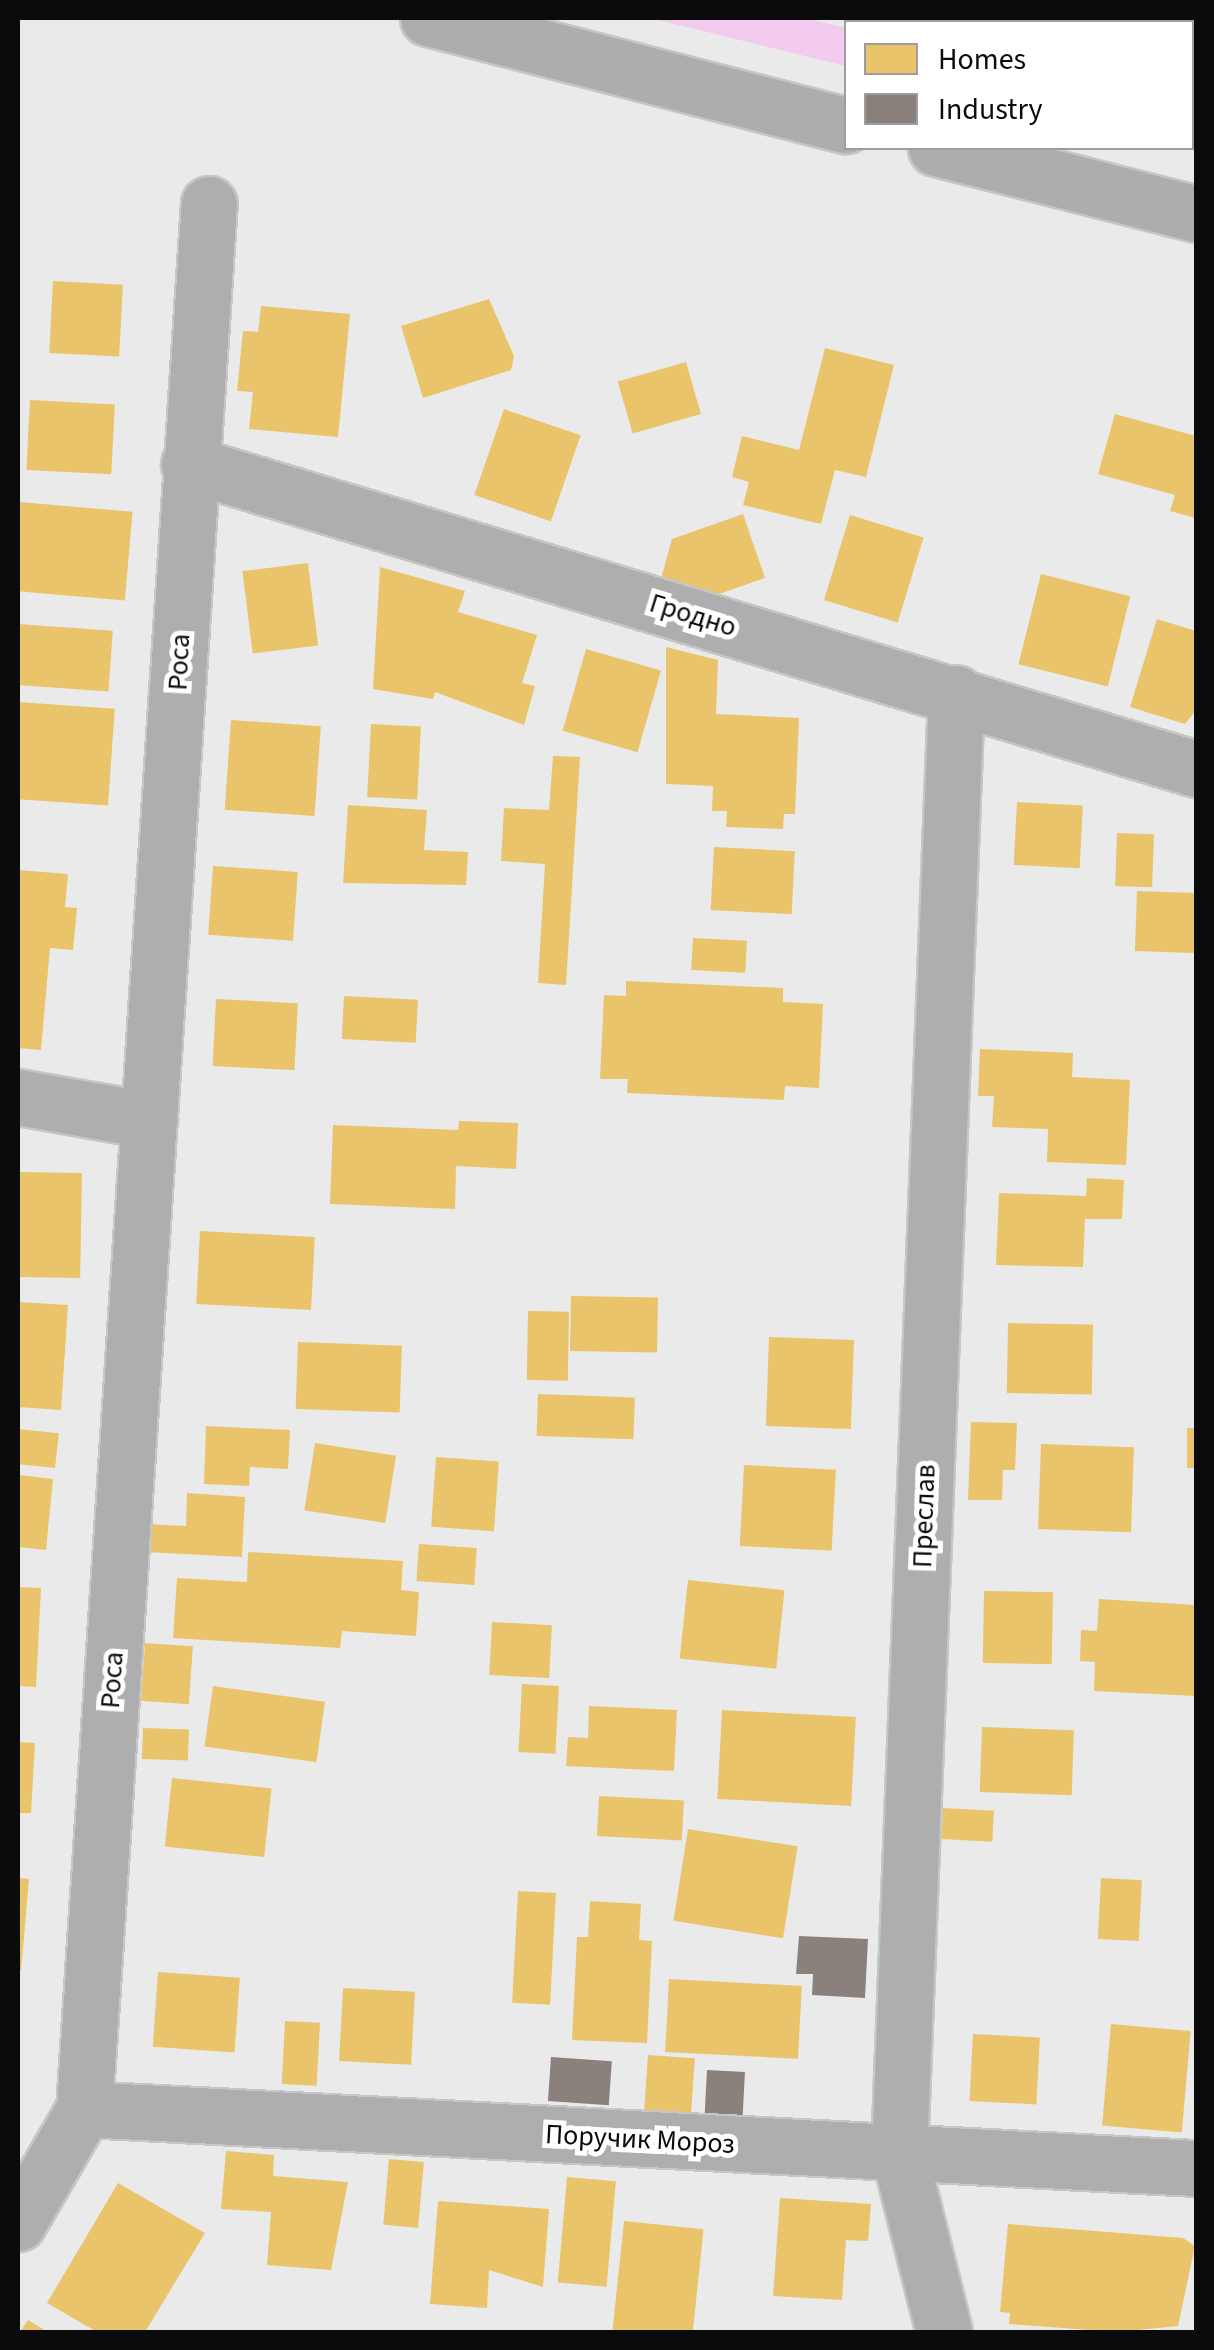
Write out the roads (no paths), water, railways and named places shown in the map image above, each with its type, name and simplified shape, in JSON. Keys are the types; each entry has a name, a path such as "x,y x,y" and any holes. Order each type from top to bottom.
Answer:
{"highway":[{"path":"428,18 844,124"},
{"path":"944,150 1196,214"}],"street":[{"name":"Роса","path":"18,2223 84,2109 189,464 210,204"},
{"name":"Гродно","path":"189,464 1196,768"},
{"name":"Преслав","path":"944,2332 900,2153 956,693"},
{"path":"18,1097 149,1120"},
{"name":"Поручик Мороз","path":"84,2109 1196,2168"}]}
